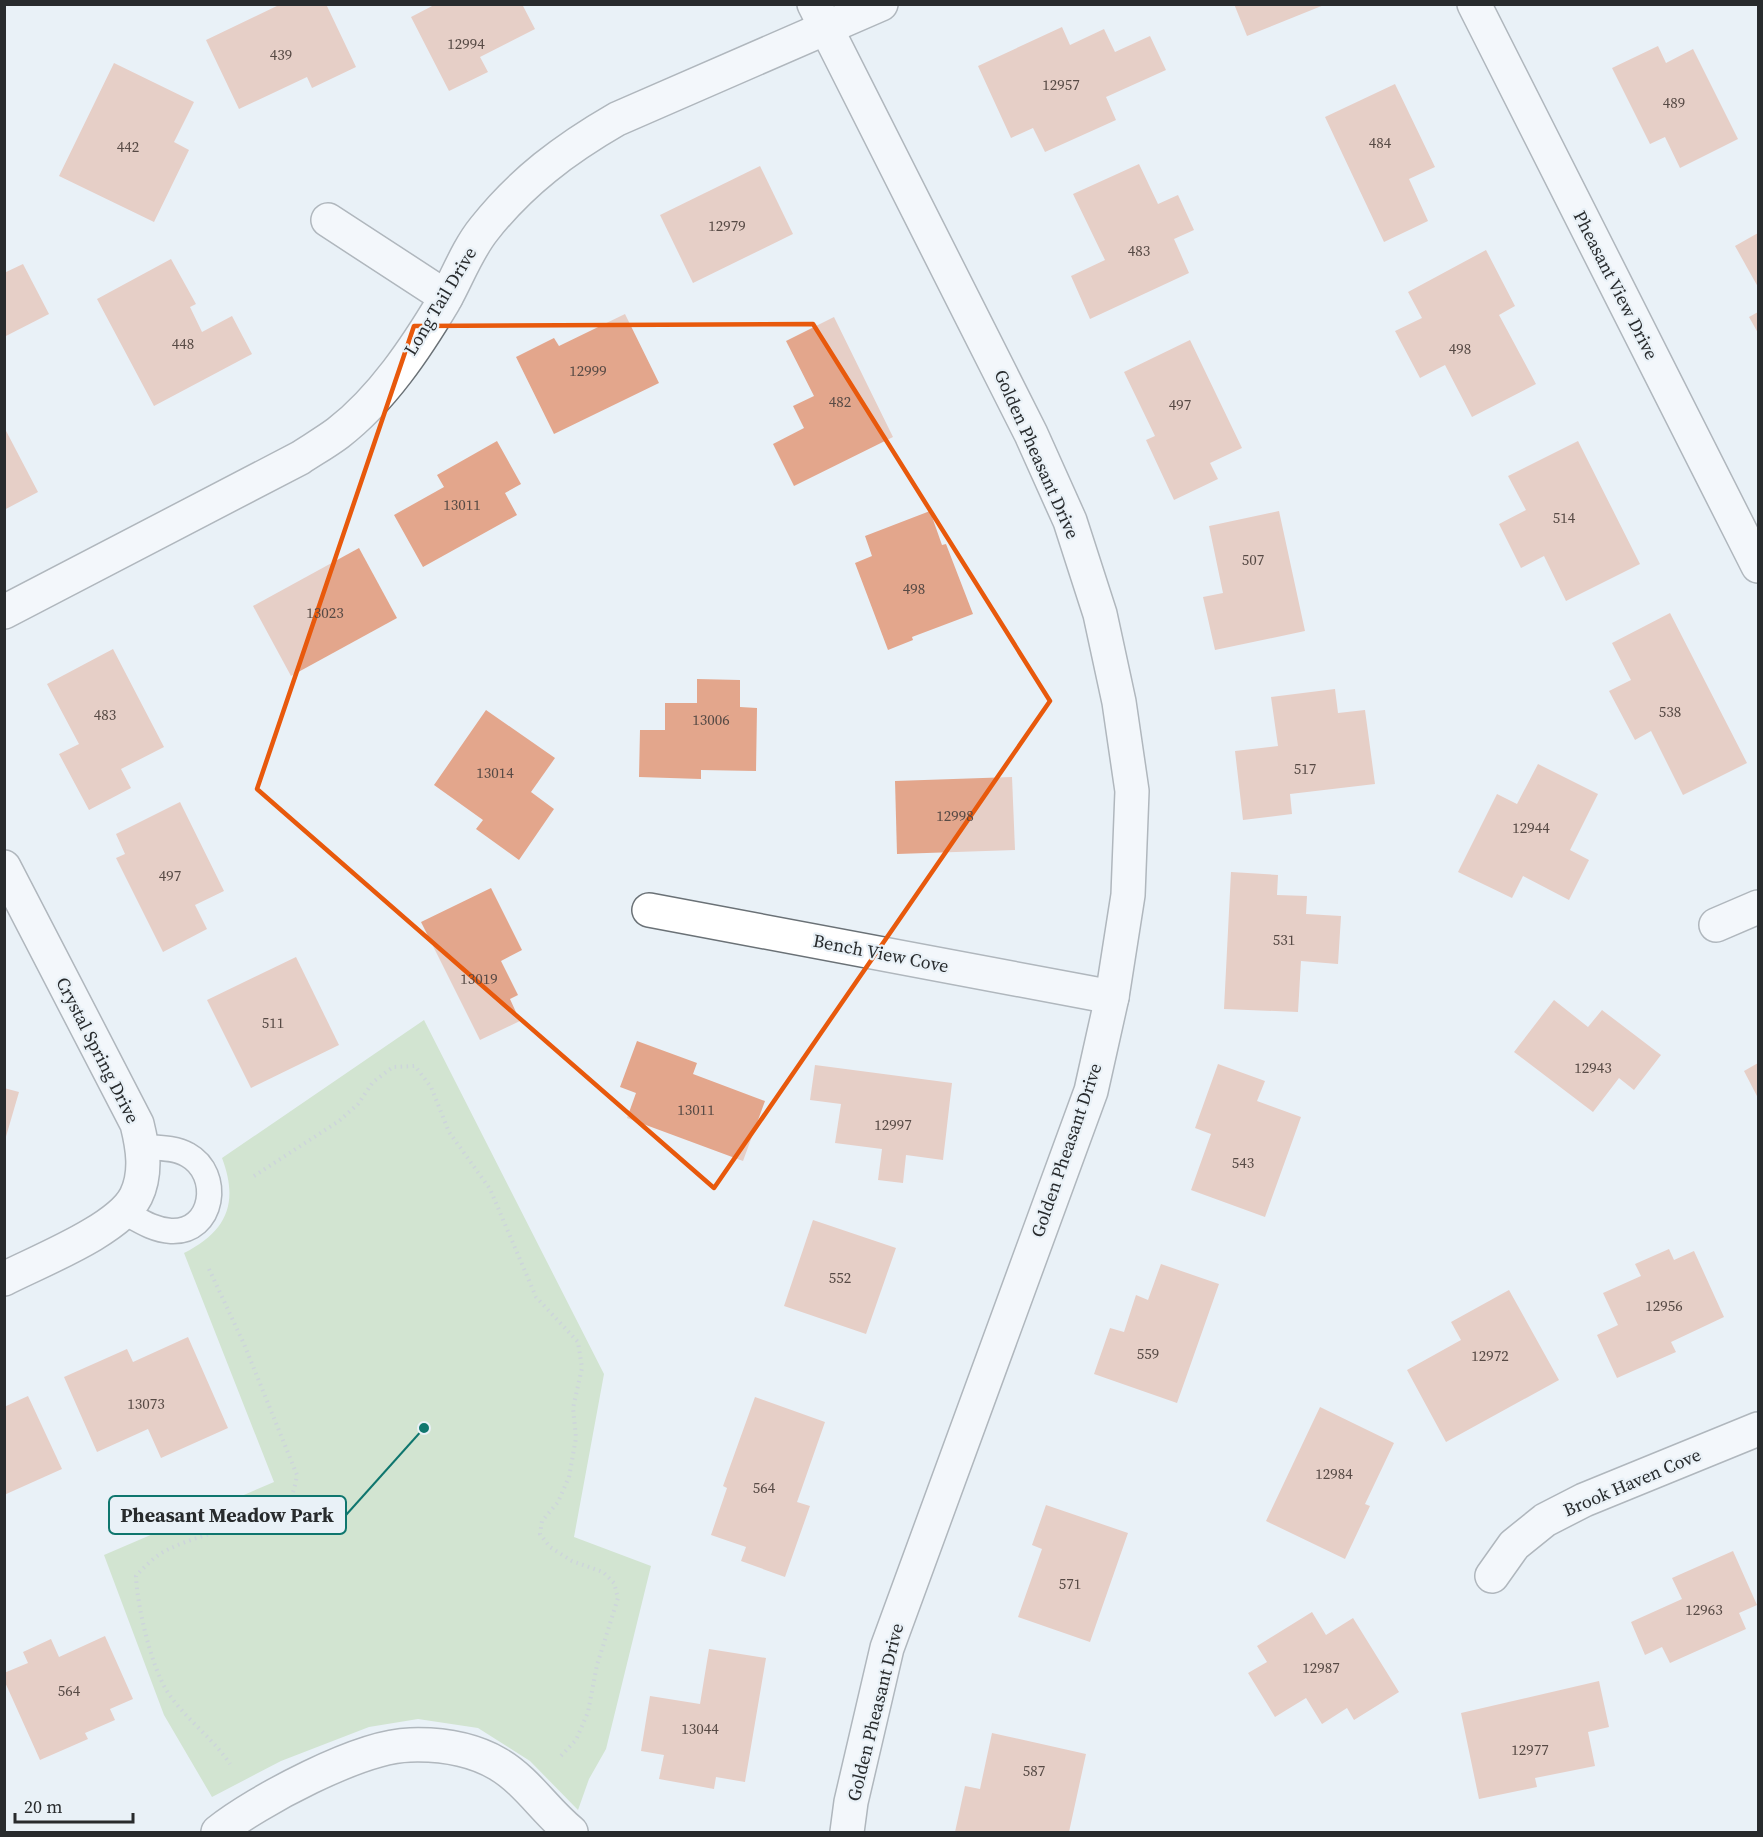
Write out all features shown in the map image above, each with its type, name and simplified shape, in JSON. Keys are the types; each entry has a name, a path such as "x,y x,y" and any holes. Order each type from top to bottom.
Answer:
{"street":[{"name":"Long Tail Drive","path":"4,612 300,458 339,432 370,403 403,363 446,297 482,232 513,195 548,163 617,119 820,17 881,4"},
{"name":"Pheasant View Drive","path":"1473,4 1758,566"},
{"name":"Golden Pheasant Drive","path":"820,17 1031,434 1070,521 1100,614 1119,702 1132,791 1128,894 1112,998 1090,1091 887,1648 854,1791 847,1833"},
{"path":"328,220 446,297"},
{"name":"Crystal Spring Drive","path":"4,867 137,1124 143,1147 140,1183 135,1198 124,1212 102,1229 4,1279"},
{"path":"1716,925 1758,908"},
{"name":"Bench View Cove","path":"649,910 1112,998"},
{"name":"Brook Haven Cove","path":"1492,1576 1514,1545 1545,1520 1584,1500 1758,1429"},
{"path":"218,1833 271,1796 379,1750 409,1744 442,1746 473,1753 498,1764 522,1783 571,1833"}],"lane":[{"path":"124,1212 152,1227 179,1230 199,1220 209,1200 210,1189 207,1176 199,1162 179,1152 143,1147"}],"path":[{"path":"254,1176 339,1121 358,1104 373,1082 393,1067 415,1066 431,1087 449,1132 490,1189 536,1297 578,1342 582,1368 573,1408 576,1438 569,1477 558,1502 542,1521 540,1534 550,1547 572,1561 603,1572 614,1583 618,1598 597,1665 588,1712 576,1740 558,1759"},
{"path":"209,1269 244,1344 297,1475 295,1492 284,1509 266,1522 232,1529 167,1550 151,1560 136,1576 137,1603 166,1690 219,1747 230,1764"}],"highlighted area":[{"path":"813,324 1050,701 714,1188 257,789 414,326"}],"green space":[{"path":"424,1020 604,1374 574,1537 651,1566 606,1749 589,1779 578,1810 530,1761 478,1728 418,1719 369,1727 281,1761 212,1797 164,1715 104,1555 274,1482 184,1253 210,1235 225,1214 229,1202 229,1189 222,1158"}],"building":[{"path":"281,4 326,4 356,67 312,88 307,77 239,109 206,40"},
{"path":"436,4 522,4 535,29 480,57 488,72 449,91 411,17"},
{"path":"1234,4 1324,4 1324,5 1247,36"},
{"path":"1062,27 1070,45 1104,29 1115,52 1150,36 1166,70 1106,97 1116,120 1045,152 1033,128 1011,138 978,66"},
{"path":"1658,46 1666,63 1693,49 1738,139 1680,168 1665,137 1650,144 1612,68"},
{"path":"114,63 194,102 174,142 189,150 154,222 59,176"},
{"path":"1395,84 1435,167 1409,179 1428,221 1384,242 1325,117"},
{"path":"1139,164 1158,204 1178,195 1194,230 1174,239 1189,273 1090,319 1071,276 1105,260 1073,194"},
{"path":"760,166 793,234 693,283 660,215"},
{"path":"1758,233 1758,287 1735,246"},
{"path":"1486,250 1515,306 1499,315 1536,384 1472,417 1445,365 1420,378 1395,331 1422,318 1408,292"},
{"path":"171,259 196,304 190,307 202,332 232,316 252,354 154,406 97,299"},
{"path":"23,264 49,314 4,337 4,273"},
{"path":"1758,312 1758,333 1749,317"},
{"path":"625,314 659,383 554,434 516,357 554,338 559,346"},
{"path":"834,317 893,437 794,486 773,444 804,428 793,406 814,396 786,341"},
{"path":"1190,340 1242,448 1210,463 1218,479 1174,500 1146,440 1155,436 1124,372"},
{"path":"4,427 38,492 4,510"},
{"path":"497,441 521,484 505,493 517,515 423,567 394,515 444,487 437,475"},
{"path":"1578,441 1640,564 1566,601 1544,556 1521,568 1499,524 1526,510 1508,476"},
{"path":"930,511 942,545 946,544 973,614 912,637 913,640 888,650 855,563 872,556 865,536"},
{"path":"1279,511 1305,631 1215,650 1203,597 1223,593 1209,526"},
{"path":"359,548 397,618 291,676 253,606"},
{"path":"1670,613 1747,763 1683,795 1651,731 1635,740 1609,691 1631,680 1612,643"},
{"path":"113,649 164,747 121,769 131,788 89,810 59,754 79,744 47,684"},
{"path":"697,679 740,680 740,707 757,708 756,771 701,770 701,779 639,777 640,730 665,730 665,703 697,703"},
{"path":"1335,689 1338,713 1365,710 1375,784 1290,794 1292,814 1243,820 1235,751 1278,746 1271,697"},
{"path":"486,710 555,758 531,792 554,809 519,860 476,829 483,820 434,785"},
{"path":"1538,764 1598,794 1570,850 1589,860 1569,900 1523,876 1512,898 1458,872 1497,794 1517,804"},
{"path":"1012,777 1015,850 897,854 895,781"},
{"path":"180,802 224,891 195,905 207,929 163,952 116,858 125,854 116,834"},
{"path":"1231,872 1278,875 1277,895 1307,896 1306,914 1341,916 1338,964 1301,961 1298,1012 1224,1009"},
{"path":"491,888 522,950 501,961 518,995 510,999 520,1021 480,1040 421,922"},
{"path":"296,957 339,1045 251,1088 207,1000"},
{"path":"1554,1000 1588,1027 1602,1010 1661,1055 1634,1090 1619,1078 1593,1112 1514,1052"},
{"path":"637,1041 697,1063 693,1074 765,1101 743,1161 627,1118 636,1093 620,1087"},
{"path":"1758,1063 1758,1098 1744,1071"},
{"path":"1218,1064 1265,1081 1257,1101 1301,1117 1265,1217 1191,1190 1211,1134 1195,1128"},
{"path":"815,1065 952,1083 943,1160 906,1155 903,1183 878,1180 882,1149 835,1143 841,1104 810,1100"},
{"path":"4,1088 19,1092 5,1140 4,1140"},
{"path":"813,1220 896,1248 866,1334 784,1306"},
{"path":"1669,1249 1674,1260 1694,1251 1724,1317 1671,1342 1676,1352 1617,1378 1597,1335 1618,1325 1603,1293 1641,1276 1635,1264"},
{"path":"1161,1264 1219,1284 1177,1403 1094,1374 1110,1328 1124,1332 1136,1295 1148,1300"},
{"path":"1509,1290 1559,1380 1446,1442 1407,1370 1461,1340 1451,1322"},
{"path":"188,1337 228,1428 161,1458 148,1429 97,1452 64,1377 127,1349 133,1362"},
{"path":"28,1396 62,1469 4,1495 4,1407"},
{"path":"755,1397 825,1422 797,1502 810,1506 785,1577 741,1561 746,1547 711,1535 727,1488 723,1486"},
{"path":"1320,1407 1394,1443 1365,1504 1370,1506 1345,1559 1266,1521"},
{"path":"1046,1505 1128,1533 1090,1642 1018,1617 1042,1549 1032,1545"},
{"path":"1733,1551 1757,1605 1739,1613 1746,1629 1670,1663 1662,1647 1645,1655 1631,1622 1682,1599 1672,1578"},
{"path":"1312,1612 1326,1635 1353,1618 1399,1692 1354,1720 1347,1708 1322,1724 1306,1698 1275,1717 1248,1673 1267,1662 1257,1646"},
{"path":"105,1636 133,1699 110,1709 115,1720 85,1733 88,1739 40,1760 4,1680 4,1673 28,1663 23,1652 51,1639 59,1657"},
{"path":"709,1649 766,1658 745,1782 716,1777 714,1789 659,1779 664,1755 641,1751 650,1696 700,1704"},
{"path":"1599,1681 1609,1727 1588,1732 1595,1766 1535,1778 1537,1787 1479,1799 1461,1713"},
{"path":"992,1733 1086,1754 1069,1832 955,1832 965,1786 980,1789"}],"place":[{"name":"Pheasant Meadow Park","path":"424,1428"}]}
